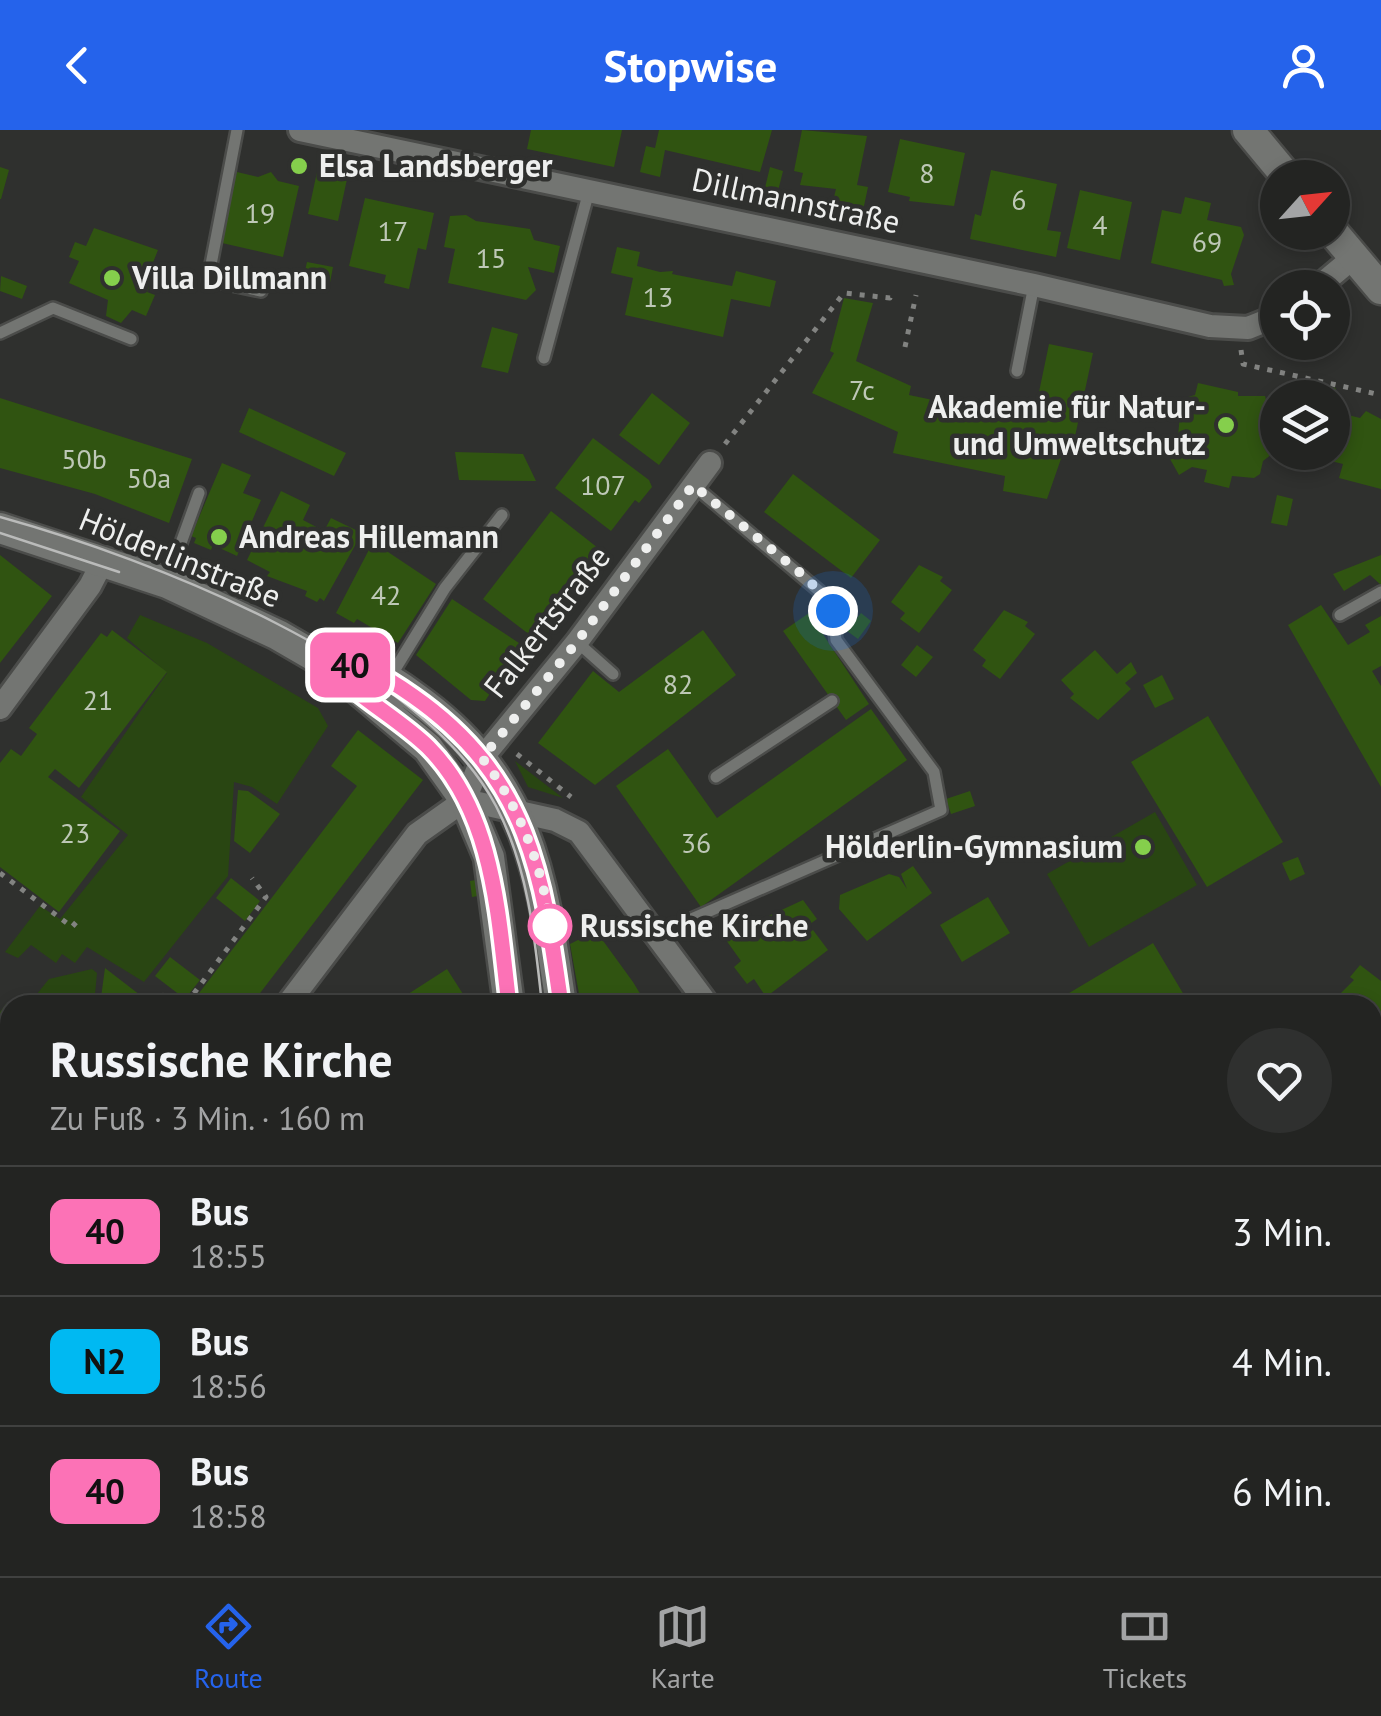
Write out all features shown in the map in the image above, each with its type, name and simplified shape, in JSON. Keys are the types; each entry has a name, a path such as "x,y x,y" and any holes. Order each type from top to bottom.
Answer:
{"street":[{"name":"Dillmannstraße","path":"300,130 1034,285 1210,326 1238,328 1260,321"},
{"path":"1248,130 1273,160"},
{"path":"1348,250 1381,289"},
{"path":"1338,270 1354,257"},
{"name":"Falkertstraße","path":"465,800 482,758 577,642 710,463"},
{"name":"Hölderlinstraße","path":"0,528 104,559 167,583 278,634 328,664 428,748 465,800 489,858 508,995"},
{"path":"0,708 90,586 104,559"},
{"name":"Hölderlinstraße","path":"328,664 342,662 389,678 423,703 482,758 515,811 547,903 560,995"},
{"path":"295,995 417,834 465,800 555,820 579,832 701,995"}],"lane":[{"path":"237,130 208,280 261,291"},
{"path":"544,358 590,191"},
{"path":"1017,370 1034,285"},
{"path":"0,332 53,308 131,339"},
{"path":"657,934 942,810 934,772 859,682 836,640 833,611 824,595 693,485"},
{"path":"167,583 199,493"},
{"path":"389,678 446,588 502,515"},
{"path":"1340,615 1381,592"},
{"path":"577,642 613,674"},
{"path":"716,778 832,701"}],"path":[{"path":"710,463 844,293 890,298 892,291"},
{"path":"905,347 916,295"},
{"path":"1238,328 1242,364 1381,394"},
{"path":"0,872 72,927 78,918"},
{"path":"193,995 266,898 252,878"},
{"path":"574,935 589,931 610,916"}],"green space":[{"path":"140,615 207,643 318,708 328,726 277,804 252,787 234,782 228,876 144,982 87,947 75,963 62,954 56,963 31,945 18,958 5,952 40,906 60,919 128,835 81,797 167,673 127,638"},
{"path":"515,761 563,798 528,787"},
{"path":"1155,812 1197,885 1089,947 1047,874"},
{"path":"92,969 97,973 95,995 36,995 49,979"}],"building":[{"path":"531,130 622,130 614,167 527,149"},
{"path":"659,130 772,130 760,172 665,150 660,177 640,172 646,146 655,148"},
{"path":"802,130 867,136 857,185 868,187 861,220 830,213 836,189 800,185 803,173 794,171"},
{"path":"900,139 965,153 954,206 909,201 910,197 888,192"},
{"path":"0,167 9,170 1,199 0,199"},
{"path":"770,167 783,171 776,199 763,196"},
{"path":"991,170 1057,184 1047,230 1061,232 1056,257 970,239 975,214 981,216"},
{"path":"237,172 258,177 271,172 278,181 299,186 283,257 222,243 220,231"},
{"path":"317,172 347,179 338,221 308,214"},
{"path":"1080,190 1132,202 1120,260 1067,248"},
{"path":"1185,197 1211,203 1207,220 1241,227 1244,235 1231,274 1234,285 1224,286 1222,280 1151,263 1162,210 1181,214"},
{"path":"365,198 434,213 426,250 418,248 409,289 384,283 386,275 349,266"},
{"path":"466,215 476,221 530,229 534,240 560,246 554,273 528,267 536,290 526,300 448,283 455,249 444,247 450,216"},
{"name":"Villa Dillmann","path":"94,228 158,250 147,292 155,295 146,316 132,310 121,323 106,316 108,300 69,283 79,261 69,257 75,242 86,246"},
{"path":"617,247 640,252 637,266 660,272 673,271 672,274 732,286 736,271 776,281 770,307 731,299 723,337 625,315 633,278 611,273"},
{"path":"307,262 333,267 328,293 301,288"},
{"path":"1,276 27,286 22,299 0,291"},
{"path":"844,298 873,303 856,361 911,386 909,395 1033,421 1049,344 1093,353 1071,455 1063,453 1047,499 1003,491 1005,476 893,453 898,432 812,393 834,353 830,351"},
{"path":"492,327 518,334 508,373 481,367"},
{"name":"Akademie für Natur- und Umweltschutz","path":"1198,383 1238,392 1238,396 1260,396 1260,474 1254,478 1232,476 1229,488 1204,482 1207,470 1192,467 1179,475 1170,459 1180,452 1183,439 1178,438 1181,399 1195,395"},
{"path":"652,393 690,423 659,465 619,435"},
{"path":"0,398 192,459 169,523 95,494 0,468"},
{"path":"249,408 346,453 334,476 239,432"},
{"path":"1366,411 1381,419 1381,489 1339,478 1341,470 1350,470 1350,416 1360,418"},
{"path":"593,438 649,480 652,487 639,503 635,500 611,531 555,488"},
{"path":"455,452 523,454 536,481 459,480"},
{"path":"222,463 251,475 243,493 261,500 237,556 213,545 211,550 194,543 196,538 191,536"},
{"path":"793,474 880,540 851,578 764,512"},
{"path":"281,491 310,505 303,520 324,531 331,518 362,533 324,601 320,598 317,602 305,596 307,591 267,576 270,572 247,560"},
{"path":"1277,495 1293,499 1287,526 1271,523"},
{"path":"551,511 598,548 530,635 483,599"},
{"path":"373,542 436,584 398,643 357,619 354,623 336,613"},
{"path":"0,555 52,596 0,663"},
{"path":"1381,555 1381,585 1370,575 1344,591 1333,574"},
{"path":"919,565 943,577 940,581 952,590 919,633 900,619 905,613 891,602"},
{"path":"452,599 522,645 485,701 471,700 416,655"},
{"path":"1321,605 1348,645 1370,632 1365,625 1381,616 1381,666 1372,671 1381,686 1381,787 1288,625"},
{"path":"1004,610 1028,622 1025,626 1035,634 1000,679 982,666 986,660 973,650"},
{"path":"809,613 869,704 846,720 783,631"},
{"path":"861,613 871,621 858,639 847,631"},
{"path":"112,630 167,672 79,788 55,769 48,777 120,831 59,912 0,867 0,763 11,749 21,756 37,734 29,728 101,633 107,637"},
{"path":"703,630 736,675 595,785 538,743 593,671 619,692"},
{"path":"917,645 933,657 916,677 901,665"},
{"path":"1095,650 1117,674 1131,662 1137,673 1125,683 1131,689 1098,720 1070,698 1074,694 1061,680"},
{"path":"1162,675 1174,699 1155,708 1143,685"},
{"path":"871,709 907,760 701,907 616,786 668,749 717,818"},
{"path":"1208,716 1283,842 1207,887 1131,762"},
{"path":"358,730 423,780 259,995 198,995 357,786 331,766"},
{"path":"238,790 248,791 280,814 250,853 234,841"},
{"path":"970,791 975,806 951,814 946,799"},
{"path":"1298,857 1305,874 1290,881 1282,863"},
{"path":"913,866 932,893 867,941 839,909 840,895 889,874 899,877 907,889 901,874"},
{"path":"231,878 260,901 245,921 216,898"},
{"path":"476,880 478,896 472,897 470,881"},
{"path":"988,897 1010,933 962,962 940,925"},
{"path":"803,900 817,919 803,929 807,934 813,930 828,950 765,995 754,979 747,984 734,967 741,961 726,940 727,935"},
{"path":"596,931 641,995 579,995 570,944"},
{"path":"1153,943 1184,995 1066,995"},
{"path":"170,957 200,980 188,995 180,995 155,976"},
{"path":"1360,965 1381,981 1381,995 1339,995 1354,980 1350,977"},
{"path":"105,968 140,995 101,995"},
{"path":"447,969 464,995 407,995"}],"tram line":[{"path":"0,517 131,560 203,589 276,623 345,662 408,706 459,754 496,806 507,829 523,878 541,995"},
{"path":"0,533 119,572"},
{"path":"309,660 396,718 444,767 463,796 479,826 489,860 508,995"}],"bus line":[{"name":"40","path":"508,995 489,858 465,800 428,748 341,679 328,664 342,662 389,678 453,730 501,782 534,860 547,903 560,995"}],"place":[{"name":"Elsa Landsberger","path":"299,166"},
{"name":"Villa Dillmann","path":"112,278"},
{"name":"Akademie für Natur- und Umweltschutz","path":"1226,425"},
{"name":"Andreas Hillemann","path":"219,537"},
{"name":"Hölderlin-Gymnasium","path":"1143,847"},
{"name":"Russische Kirche","path":"550,926"}],"route":[{"path":"550,926 534,860 515,811 501,782 482,758 577,642 693,485 809,580 833,611"}]}
